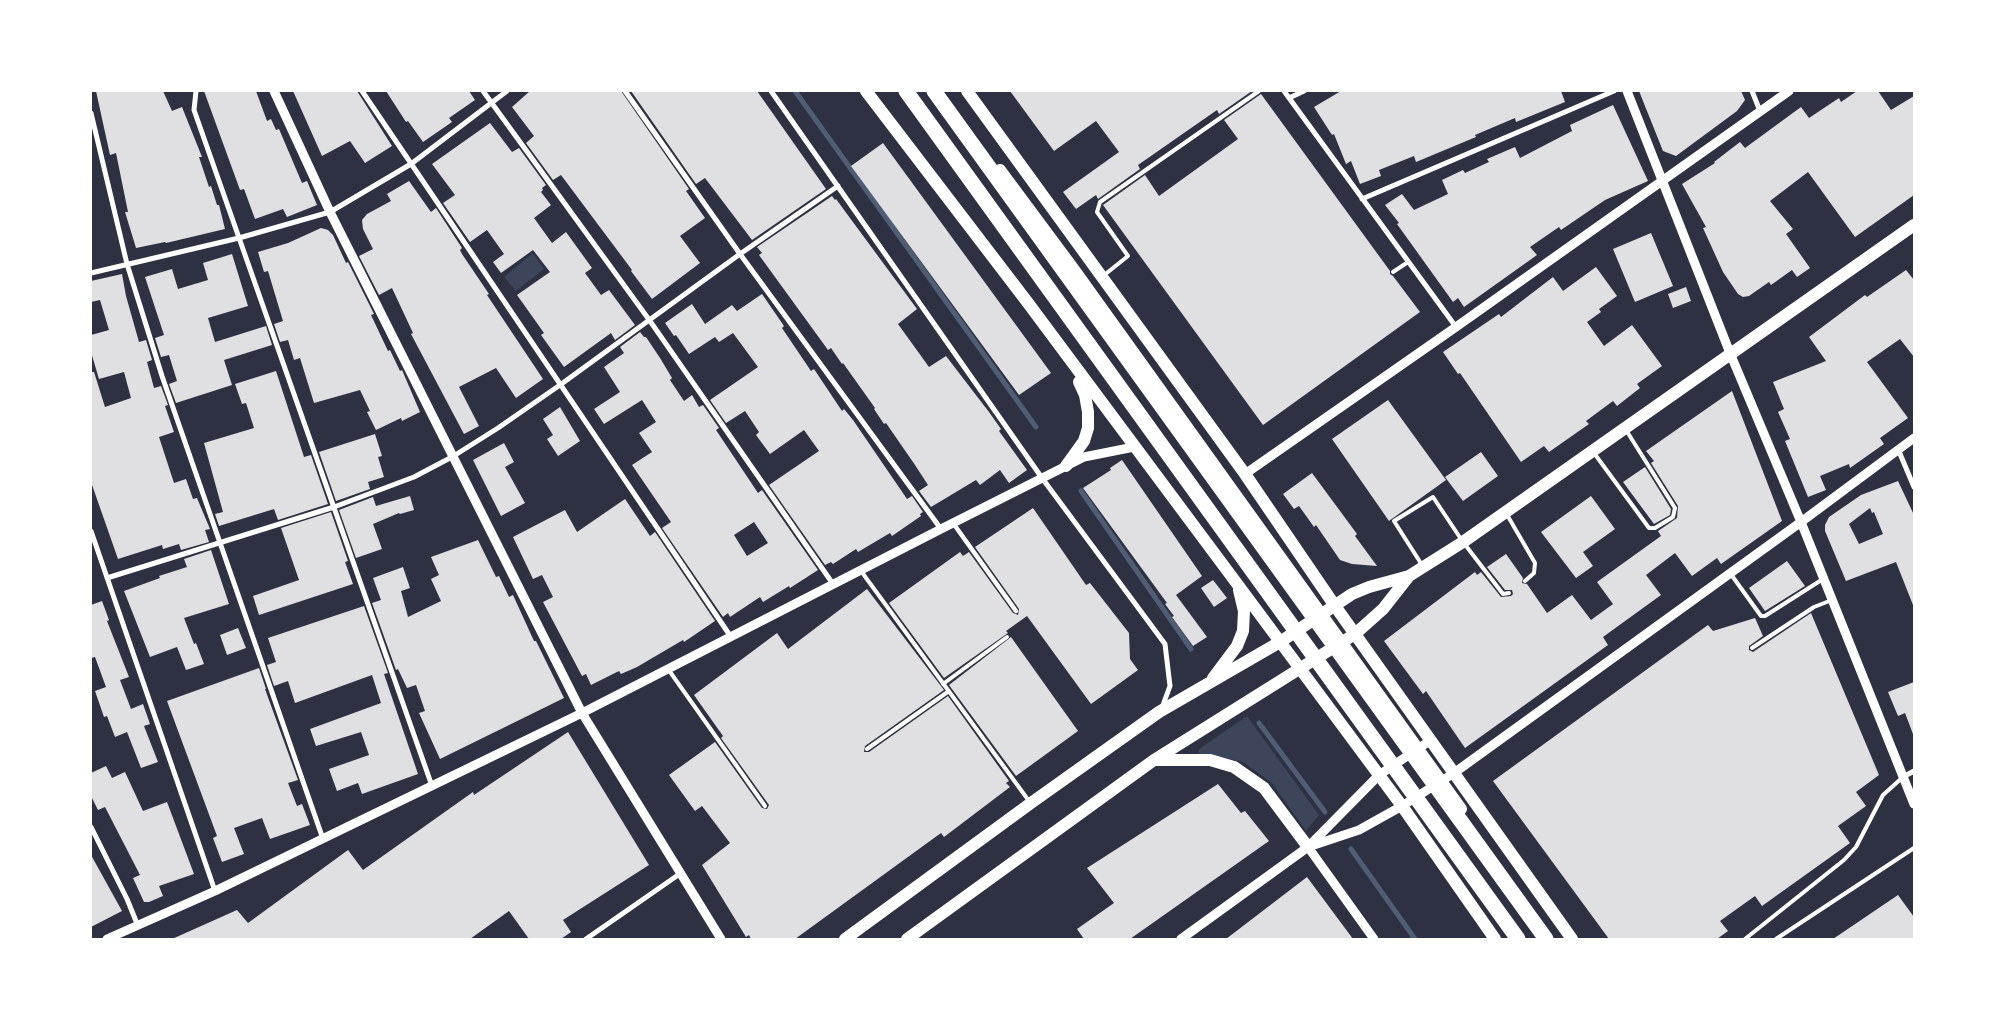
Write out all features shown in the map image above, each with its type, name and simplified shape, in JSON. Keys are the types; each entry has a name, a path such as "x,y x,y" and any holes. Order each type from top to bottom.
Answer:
{"highway":[{"path":"906,91 1518,939"},
{"path":"934,91 1546,939"}],"main road":[{"path":"866,91 1402,806 1494,939"},
{"path":"900,91 1512,939"},
{"path":"942,91 1555,939"},
{"path":"966,91 1245,474 1335,606 1572,939"},
{"path":"845,939 1031,803 1160,712 1280,642 1352,594 1369,587 1409,576 1463,542 1914,225"},
{"path":"1064,353 1086,395 1088,412 1088,428 1084,441 1066,466"},
{"path":"907,939 1154,760 1355,634 1383,609 1409,576"},
{"path":"1210,682 1237,646 1243,631 1244,611 1238,585"},
{"path":"1154,760 1210,760 1234,766 1264,788 1308,848"}],"street":[{"path":"196,91 194,110 432,786"},
{"path":"274,91 330,212 582,713 721,939"},
{"path":"362,91 731,637"},
{"path":"483,91 650,321 833,584"},
{"path":"91,273 239,238 330,212 410,164 508,91"},
{"path":"625,91 740,254 941,528"},
{"path":"771,91 1042,478 1165,644 1170,686 1167,698 1160,712"},
{"path":"1284,91 1456,327"},
{"path":"1289,98 1304,91"},
{"path":"1362,199 1614,91"},
{"path":"1627,91 1730,353 1801,522 1914,804"},
{"path":"1752,91 1760,111"},
{"path":"1245,474 1788,91"},
{"path":"91,113 127,264 174,411 323,839"},
{"path":"108,578 334,506 414,477 452,457 560,385 740,254 838,186"},
{"path":"1308,848 1352,833 1402,806 1454,773 1914,438"},
{"path":"107,939 215,891 582,713 941,528 1066,466 1093,455 1134,447"},
{"path":"1898,449 1914,487"},
{"path":"953,523 1016,611"},
{"path":"91,532 215,891"},
{"path":"1181,939 1308,848 1379,776 1431,740"},
{"path":"1903,777 1914,772"},
{"path":"91,827 127,899 138,926"},
{"path":"1308,848 1374,939"},
{"path":"586,939 681,872"}],"lane":[{"path":"1102,277 1128,256 1097,212 1100,202 1259,91"},
{"path":"1393,272 1408,262"},
{"path":"1593,451 1649,528 1655,528 1673,517 1676,512 1625,428"},
{"path":"1423,567 1394,520 1434,498 1463,542 1503,594 1509,593"},
{"path":"1506,512 1535,563 1534,573 1525,581"},
{"path":"860,570 1031,803"},
{"path":"1730,573 1762,616 1765,616 1824,579"},
{"path":"1752,648 1814,606 1832,600"},
{"path":"943,684 1008,637"},
{"path":"668,668 765,806"},
{"path":"867,749 948,691"},
{"path":"1745,939 1844,860 1856,847 1883,795 1903,777"},
{"path":"1776,939 1914,848"}],"shaded area":[{"path":"533,253 544,269 516,291 504,277"},
{"path":"1247,716 1319,815 1306,831 1272,783 1243,762 1216,756 1201,756 1198,751"}],"building":[{"path":"96,91 163,91 172,111 182,107 202,157 199,157 209,187 211,186 217,205 219,205 225,229 136,248 125,212 128,212 116,153 110,155"},
{"path":"204,91 256,91 267,121 271,119 276,130 279,129 302,183 307,181 317,205 287,217 283,209 255,219 244,189 240,190"},
{"path":"293,91 357,91 392,146 365,163 350,141 322,156"},
{"path":"386,91 469,91 475,100 449,118 452,122 423,142 408,121 406,122"},
{"path":"530,91 621,91 689,189 686,191 705,218 680,236 700,263 652,299 561,175 553,180 526,143 534,136 512,107"},
{"path":"631,91 757,91 826,189 752,240 705,178 696,184"},
{"path":"1010,91 1252,91 1219,114 1217,110 1138,165 1140,169 1098,199 1096,195 1076,209 1063,192 1119,152 1096,121 1054,151"},
{"path":"1341,91 1561,91 1565,102 1516,122 1515,118 1475,135 1476,137 1416,162 1414,156 1379,170 1381,176 1360,184 1351,161 1346,164 1334,134 1332,135 1314,107"},
{"path":"1639,91 1741,91 1745,100 1737,111 1676,156 1663,151"},
{"path":"1857,91 1878,91 1891,110 1914,96 1914,195 1855,237 1808,172 1770,201 1793,229 1786,234 1810,268 1797,277 1792,270 1771,285 1769,282 1749,296 1743,297 1738,294 1723,272 1703,228 1706,227 1682,184 1715,163 1740,142 1745,148 1801,107 1809,118 1839,98 1841,102"},
{"path":"1261,94 1390,271 1390,274 1420,312 1263,425 1103,205 1145,175 1159,196 1238,139 1224,120"},
{"path":"1613,105 1648,181 1605,200 1561,230 1559,227 1530,247 1537,255 1464,307 1458,298 1453,302 1385,205 1402,194 1414,210 1448,194 1442,180 1463,170 1465,173 1489,162 1487,159 1515,147 1520,158 1572,131 1570,125"},
{"path":"490,123 512,152 519,148 546,185 542,188 541,192 551,205 534,218 552,243 566,232 592,268 585,273 601,295 609,290 635,325 615,340 611,333 564,367 541,335 544,333 517,295 550,272 533,250 501,273 493,262 504,254 487,230 470,242 443,203 455,195 432,164"},
{"path":"883,143 1051,373 1019,395 851,166"},
{"path":"409,181 431,212 436,208 462,248 460,250 462,254 489,294 487,295 543,379 516,398 496,368 459,387 479,426 464,434 411,334 413,333 392,288 379,295 359,256 373,249 363,229 362,220 367,214 391,201 387,194"},
{"path":"832,196 917,309 898,324 929,367 946,356 989,412 1001,429 999,431 1027,470 1009,483 1000,470 980,485 976,480 931,507 919,491 928,485 915,465 886,423 884,424 843,363 831,348 828,350 759,255 762,253 757,247"},
{"path":"321,228 328,230 333,235 346,263 348,262 374,314 371,315 388,351 390,350 400,371 402,370 420,412 402,421 401,418 376,430 367,412 370,411 360,390 314,403 300,358 294,360 288,340 280,342 274,324 283,321 268,271 264,272 258,252 288,243"},
{"path":"1651,233 1673,286 1635,302 1613,249"},
{"path":"232,254 248,306 208,318 215,342 266,326 272,345 224,360 232,385 176,403 169,384 177,381 169,355 161,357 155,338 164,335 145,277 172,269 178,289 208,280 203,263"},
{"path":"1596,267 1617,296 1599,309 1601,312 1587,322 1604,346 1632,325 1662,366 1637,384 1640,388 1617,406 1613,401 1586,421 1589,424 1549,452 1544,446 1521,462 1460,373 1458,374 1443,352 1499,314 1501,317 1553,277 1563,291"},
{"path":"1906,270 1914,280 1914,357 1900,339 1867,362 1908,418 1880,438 1884,444 1850,468 1849,464 1820,476 1826,490 1808,497 1785,441 1790,439 1778,412 1784,409 1773,382 1826,361 1809,337 1865,295 1867,297"},
{"path":"122,274 139,342 146,340 152,360 147,362 154,388 161,386 168,405 165,406 174,432 159,437 174,483 186,479 193,499 197,498 210,529 205,530 209,542 181,550 179,544 163,549 162,545 118,559 91,482 91,372 94,372 105,407 131,398 124,372 99,379 91,352 91,335 109,330 100,300 91,302 91,281"},
{"path":"1686,287 1691,301 1673,308 1668,294"},
{"path":"762,294 811,371 814,369 842,411 844,409 853,420 907,499 912,496 923,512 920,514 921,516 892,536 890,533 858,552 856,549 833,564 831,562 825,565 769,485 819,451 804,430 770,454 756,435 759,432 745,411 726,423 710,400 758,367 733,333 719,342 715,337 689,354 665,323 692,304 705,324 732,305 737,311"},
{"path":"640,332 646,337 684,401 692,395 699,407 703,405 719,428 716,430 758,493 762,490 818,570 763,602 760,597 730,617 728,613 723,617 662,528 671,522 632,465 652,452 639,433 656,422 642,400 604,424 594,409 620,392 604,367 624,353 620,347","holes":["754,522 768,543 747,556 734,535"]},
{"path":"276,371 304,457 311,455 328,504 278,520 274,509 219,526 215,514 223,512 204,443 254,428 246,403 242,404 235,384"},
{"path":"1732,391 1782,521 1721,564 1717,558 1692,576 1675,553 1646,575 1661,595 1603,637 1608,645 1465,748 1426,691 1423,694 1384,641 1475,572 1477,575 1481,572 1501,597 1511,596 1513,594 1512,590 1505,590 1487,567 1506,554 1523,578 1522,583 1527,584 1547,613 1572,595 1591,620 1613,604 1597,582 1661,536 1658,531 1677,518 1678,506 1651,463 1654,461 1646,451"},
{"path":"1388,400 1446,480 1389,521 1332,439"},
{"path":"560,407 580,441 558,456 547,439 553,435 543,419"},
{"path":"375,434 382,456 378,457 384,477 368,482 370,489 336,501 319,452"},
{"path":"504,443 514,462 505,467 525,503 501,516 473,460"},
{"path":"1481,452 1498,476 1463,501 1445,477"},
{"path":"1122,460 1202,576 1176,595 1207,637 1193,646 1172,617 1174,616 1165,604 1167,603 1083,488 1111,470 1110,468"},
{"path":"1645,467 1671,509 1670,515 1654,524 1623,482"},
{"path":"1312,473 1357,534 1355,536 1377,566 1352,564 1340,560 1316,525 1314,527 1299,506 1294,509 1283,494"},
{"path":"1898,481 1914,515 1913,605 1896,562 1846,581 1825,531 1825,525 1829,517 1861,495","holes":["1870,508 1872,513 1874,512 1883,534 1859,544 1849,524"]},
{"path":"410,496 414,510 399,513 373,524 382,549 356,558 339,510 373,497 376,506"},
{"path":"1591,496 1615,529 1583,552 1593,566 1576,578 1541,532"},
{"path":"625,499 650,536 655,532 715,621 684,642 683,640 637,667 621,674 619,671 591,685 586,674 582,676 543,602 553,597 542,575 533,579 513,537 565,510 577,532"},
{"path":"1033,508 1086,585 1090,583 1129,633 1130,659 1138,670 1091,704 1027,616 1006,631 1008,633 944,678 889,603 960,552 963,556 969,552 1013,613 1018,615 1019,609 975,547"},
{"path":"331,512 348,561 345,562 353,584 259,615 253,596 299,580 281,528"},
{"path":"478,540 496,577 499,576 509,597 513,595 534,641 536,641 564,698 440,759 419,713 425,711 416,685 407,688 398,669 396,670 372,603 381,600 373,578 403,567 410,588 401,591 408,617 441,601 431,579 439,575 431,557"},
{"path":"211,550 229,604 184,618 204,664 186,670 177,647 150,657 124,591 160,578 159,576 187,567 184,559"},
{"path":"1787,561 1805,586 1765,611 1749,588"},
{"path":"1213,580 1227,598 1214,607 1201,588"},
{"path":"867,589 944,690 865,746 864,752 869,752 948,696 1009,781 1006,783 1010,787 944,837 941,833 795,939 751,939 749,935 746,937 702,865 730,843 702,806 695,811 669,775 715,742 762,808 767,809 769,805 721,738 723,736 694,695 777,633 788,649"},
{"path":"102,601 109,620 107,621 129,677 120,680 131,709 143,704 150,724 144,726 158,762 141,768 127,732 115,737 107,716 104,717 95,691 106,687 95,657 91,658 91,605"},
{"path":"364,606 388,673 384,674 418,774 362,794 358,783 337,791 329,769 369,755 361,732 316,746 310,729 381,703 372,675 295,703 288,681 274,686 267,665 276,662 268,638"},
{"path":"1811,613 1879,775 1856,792 1866,806 1838,826 1850,843 1762,906 1755,896 1720,921 1728,931 1717,939 1609,939 1493,781 1708,625 1713,631 1755,618 1763,636 1749,646 1749,650 1753,652"},
{"path":"238,628 246,648 227,655 220,635"},
{"path":"1011,637 1078,731 1016,776 949,685"},
{"path":"259,668 298,780 288,783 297,806 302,804 310,825 270,839 262,818 234,828 244,854 222,862 213,838 217,836 167,701"},
{"path":"1914,682 1913,734 1905,713 1898,716 1888,692"},
{"path":"568,732 649,865 563,920 571,932 561,939 529,939 509,911 470,939 172,939 237,910 248,923 348,850 363,870 473,792 474,795"},
{"path":"106,766 112,778 125,772 143,811 167,802 194,874 159,886 163,896 149,902 144,902 133,878 140,875 105,807 98,810 91,796 91,773"},
{"path":"1218,784 1241,813 1245,811 1269,841 1130,939 1084,939 1077,929 1114,903 1087,868"},
{"path":"91,855 122,911 91,927"},
{"path":"1307,877 1353,939 1226,939"},
{"path":"1898,895 1914,917 1914,939 1833,939"}],"waterway":[{"path":"795,91 1036,427"},
{"path":"1081,491 1191,649"},
{"path":"1259,723 1325,812"},
{"path":"1351,849 1415,939"}]}
